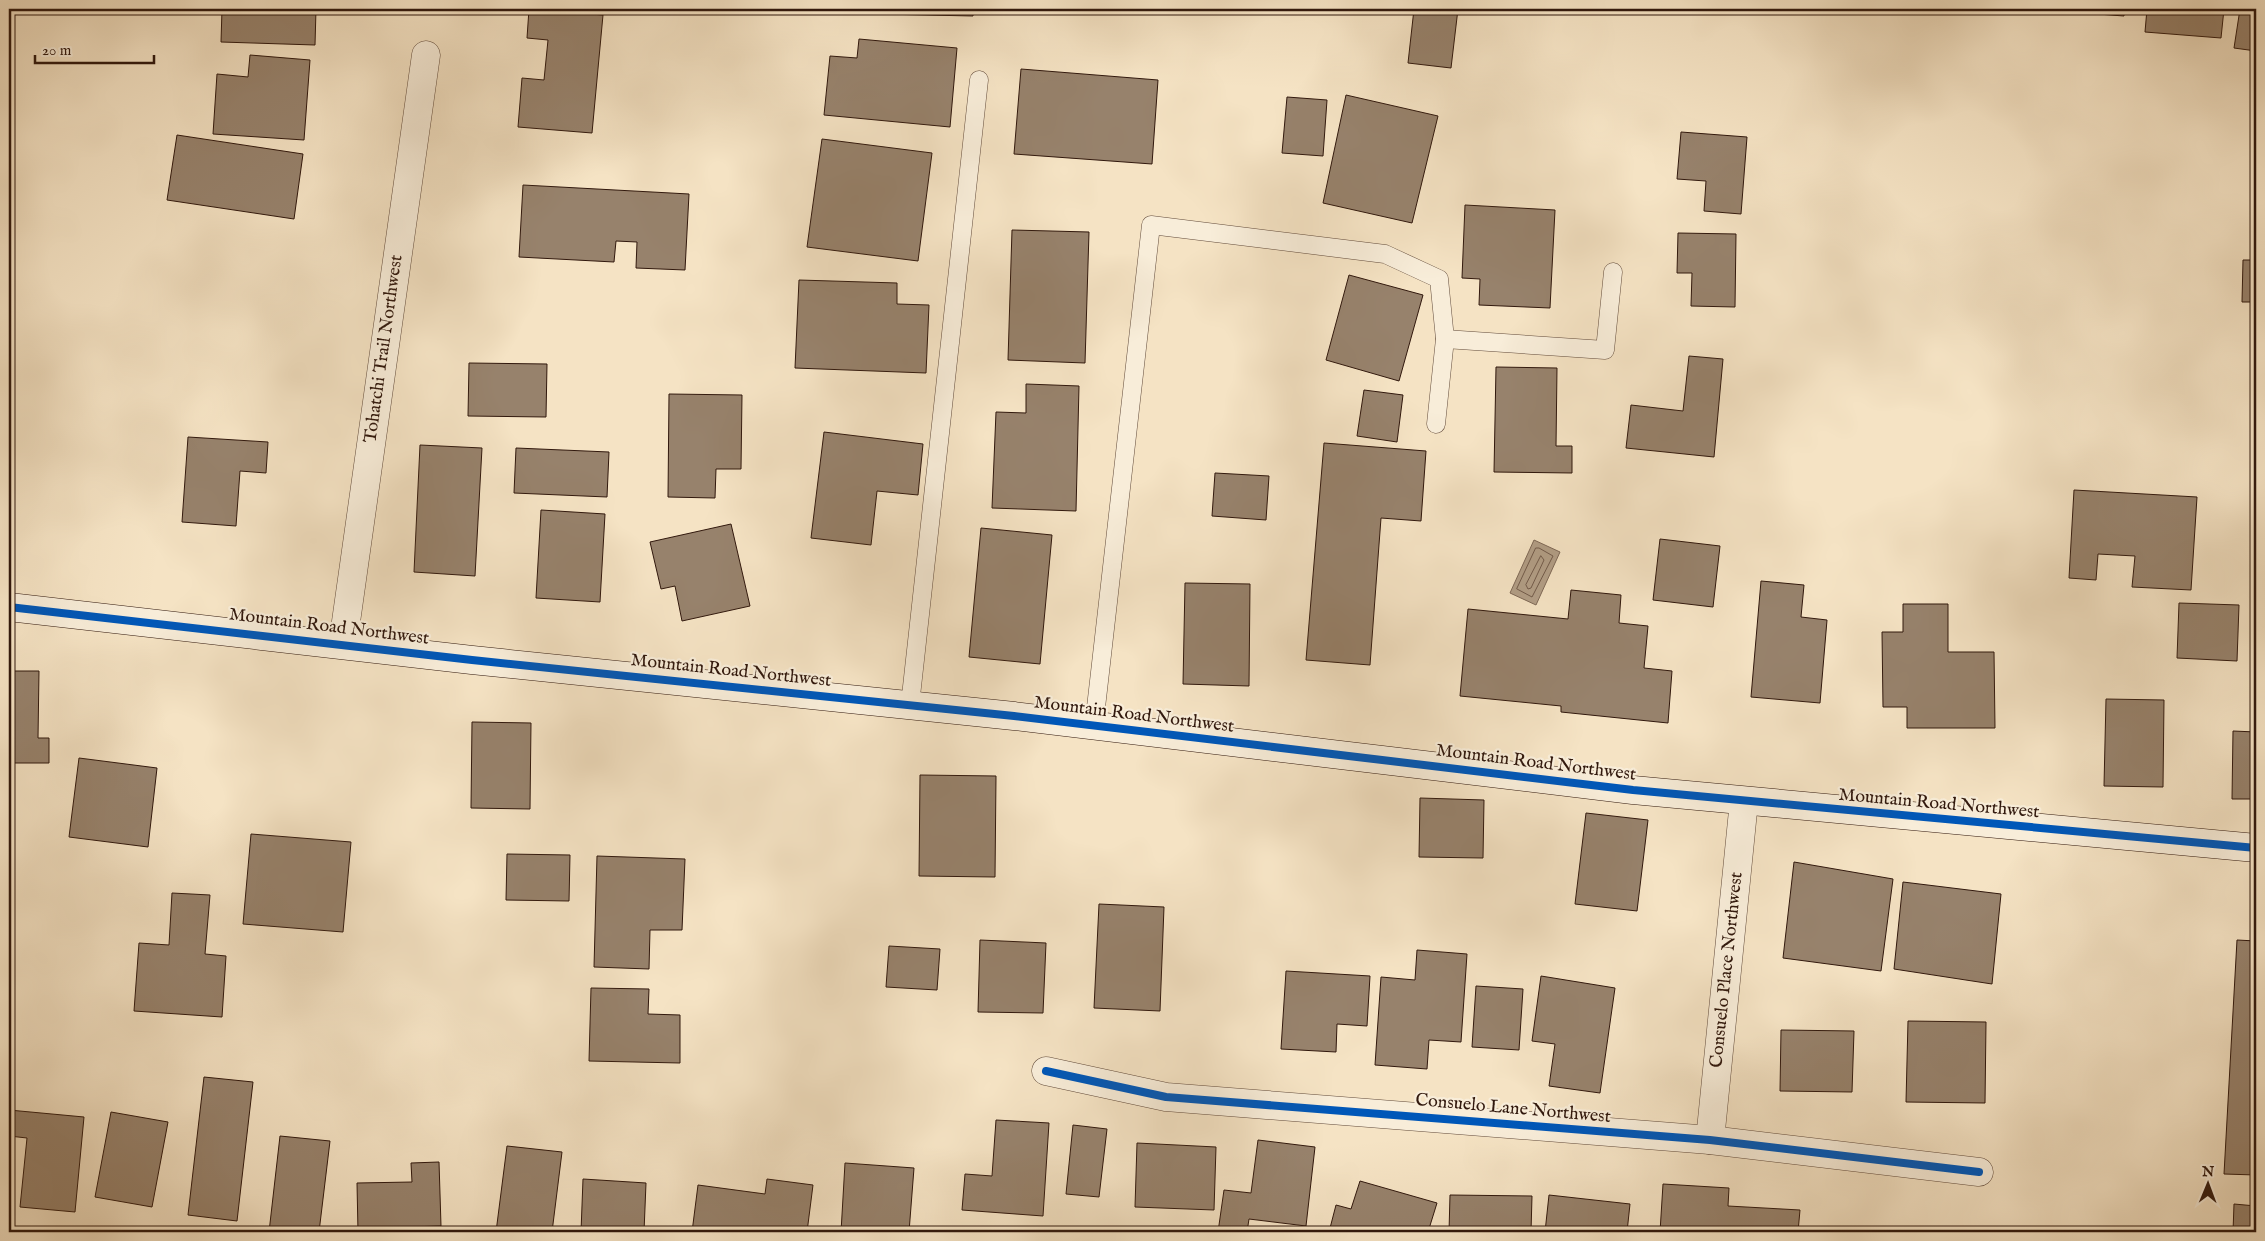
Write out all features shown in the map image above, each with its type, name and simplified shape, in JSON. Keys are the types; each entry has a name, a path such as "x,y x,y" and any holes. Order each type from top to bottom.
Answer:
{"street":[{"name":"Tohatchi Trail Northwest","path":"343,643 426,55"},
{"name":"Mountain Road Northwest","path":"9,607 343,643 472,660 1094,725 1633,790 2256,848"},
{"name":"Consuelo Place Northwest","path":"1710,1140 1744,801"},
{"name":"Consuelo Lane Northwest","path":"1046,1071 1166,1097 1710,1140 1979,1172"}],"lane":[{"path":"910,705 979,80"},
{"path":"1094,725 1151,225 1385,254 1439,279 1445,338 1436,424"},
{"path":"1445,338 1605,350 1614,272"}],"water":[{"path":"1534,540 1560,552 1536,605 1510,593"}],"building":[{"path":"222,9 316,9 315,45 221,42"},
{"path":"529,9 603,15 592,133 518,127 522,78 544,80 548,40 527,38"},
{"path":"880,9 973,9 973,16 880,14"},
{"path":"1414,9 1458,9 1451,68 1408,63"},
{"path":"2032,9 2124,9 2124,16"},
{"path":"2147,9 2224,9 2221,38 2145,32"},
{"path":"2240,9 2256,9 2256,51 2234,48"},
{"path":"859,39 957,48 950,127 824,115 830,56 857,58"},
{"path":"250,55 310,60 304,140 213,134 217,74 248,77"},
{"path":"1021,69 1158,80 1152,164 1014,154"},
{"path":"1346,95 1438,116 1412,223 1323,203"},
{"path":"1287,97 1327,100 1323,156 1282,153"},
{"path":"1681,132 1747,137 1741,214 1704,211 1706,181 1677,179"},
{"path":"177,135 303,154 294,219 167,200"},
{"path":"822,139 932,153 918,261 807,247"},
{"path":"523,185 689,194 685,270 636,268 637,242 616,241 614,262 519,257"},
{"path":"1465,205 1555,210 1550,308 1479,305 1480,279 1462,278"},
{"path":"1012,230 1089,232 1085,363 1008,360"},
{"path":"1678,233 1736,234 1735,307 1691,306 1692,273 1677,273"},
{"path":"2243,260 2256,260 2256,302 2242,302"},
{"path":"1349,275 1423,295 1399,381 1326,360"},
{"path":"799,280 897,283 897,304 929,305 926,373 795,368"},
{"path":"1689,356 1723,359 1714,457 1626,448 1631,405 1683,411"},
{"path":"469,363 547,364 546,417 468,416"},
{"path":"1496,367 1557,368 1556,446 1572,446 1572,473 1494,472"},
{"path":"1026,384 1079,386 1076,511 992,508 996,412 1026,413"},
{"path":"1364,390 1403,395 1397,442 1357,436"},
{"path":"669,394 742,395 741,469 716,469 715,498 668,497"},
{"path":"824,432 923,444 918,495 877,491 871,545 811,538"},
{"path":"188,437 268,442 266,473 240,471 236,526 182,522"},
{"path":"1324,443 1426,451 1421,521 1381,518 1370,665 1306,660"},
{"path":"420,445 482,448 475,576 414,572"},
{"path":"516,448 609,452 607,497 514,493"},
{"path":"1215,473 1269,476 1266,520 1212,516"},
{"path":"2074,490 2197,497 2191,590 2132,587 2135,556 2098,554 2096,580 2069,578"},
{"path":"541,510 605,514 600,602 536,598"},
{"path":"731,524 750,606 682,621 675,586 661,589 650,542"},
{"path":"981,528 1052,535 1040,664 969,657"},
{"path":"1660,539 1720,546 1713,607 1653,600"},
{"path":"1761,581 1804,585 1801,617 1827,620 1820,703 1751,697"},
{"path":"1185,583 1250,584 1249,686 1183,684"},
{"path":"1571,590 1621,595 1619,623 1648,626 1644,668 1672,671 1668,723 1561,712 1561,706 1460,696 1468,609 1568,619"},
{"path":"2179,603 2239,605 2237,661 2177,658"},
{"path":"1903,604 1948,604 1948,652 1994,652 1995,728 1907,728 1907,707 1883,707 1882,632 1903,632"},
{"path":"9,671 39,671 38,738 49,738 49,763 9,763"},
{"path":"2106,699 2164,700 2163,787 2104,786"},
{"path":"472,722 531,723 530,809 471,808"},
{"path":"2233,731 2256,732 2256,799 2232,799"},
{"path":"79,758 157,768 148,847 69,837"},
{"path":"920,775 996,776 995,877 919,876"},
{"path":"1420,798 1484,800 1483,858 1419,857"},
{"path":"1586,813 1648,820 1637,911 1575,904"},
{"path":"251,834 351,842 343,932 243,924"},
{"path":"507,854 570,855 569,901 506,900"},
{"path":"597,856 685,859 682,930 650,930 649,969 594,967"},
{"path":"1794,862 1893,879 1881,971 1783,958"},
{"path":"1903,882 2001,894 1992,984 1894,969"},
{"path":"172,893 210,895 205,954 226,956 222,1017 134,1011 139,943 169,945"},
{"path":"1099,904 1164,907 1160,1011 1094,1008"},
{"path":"980,940 1046,943 1043,1013 978,1012"},
{"path":"2237,940 2256,941 2256,1175 2224,1174"},
{"path":"889,946 940,949 937,990 886,987"},
{"path":"1417,950 1467,954 1461,1042 1429,1040 1427,1069 1375,1065 1381,977 1415,980"},
{"path":"1286,971 1370,976 1367,1026 1337,1024 1336,1052 1281,1049"},
{"path":"1541,976 1615,988 1600,1093 1549,1086 1555,1044 1532,1041"},
{"path":"1476,986 1523,989 1519,1050 1472,1047"},
{"path":"591,988 649,989 648,1014 680,1015 680,1063 589,1061"},
{"path":"1908,1021 1986,1022 1985,1103 1906,1102"},
{"path":"1781,1030 1854,1031 1852,1092 1780,1091"},
{"path":"204,1077 253,1082 237,1221 188,1215"},
{"path":"9,1110 84,1117 75,1212 20,1207 27,1138 9,1136"},
{"path":"111,1112 168,1122 152,1207 95,1197"},
{"path":"996,1120 1049,1123 1043,1216 962,1210 965,1174 992,1176"},
{"path":"1073,1125 1107,1129 1099,1197 1066,1194"},
{"path":"280,1136 330,1141 319,1232 269,1232"},
{"path":"1258,1140 1315,1147 1306,1226 1249,1219 1247,1232 1218,1232 1224,1190 1251,1193"},
{"path":"1137,1143 1216,1147 1214,1210 1135,1207"},
{"path":"507,1146 562,1152 552,1232 496,1232"},
{"path":"439,1162 441,1226 408,1227 408,1232 358,1232 357,1183 412,1182 411,1163"},
{"path":"845,1163 914,1168 909,1232 841,1232"},
{"path":"583,1179 646,1183 644,1232 581,1232"},
{"path":"767,1179 813,1185 807,1232 692,1232 698,1185 765,1194"},
{"path":"1360,1181 1437,1203 1428,1232 1329,1232 1336,1205 1351,1209"},
{"path":"1663,1184 1729,1188 1728,1206 1800,1210 1798,1232 1660,1232"},
{"path":"1450,1195 1532,1196 1531,1232 1449,1232"},
{"path":"1549,1195 1630,1204 1627,1232 1545,1232"},
{"path":"2234,1204 2256,1206 2256,1232 2233,1232"}],"cycle path":[{"path":"9,607 472,660 1014,716 1633,790 2256,848"},
{"path":"1046,1071 1166,1097 1710,1140 1979,1172"}]}
